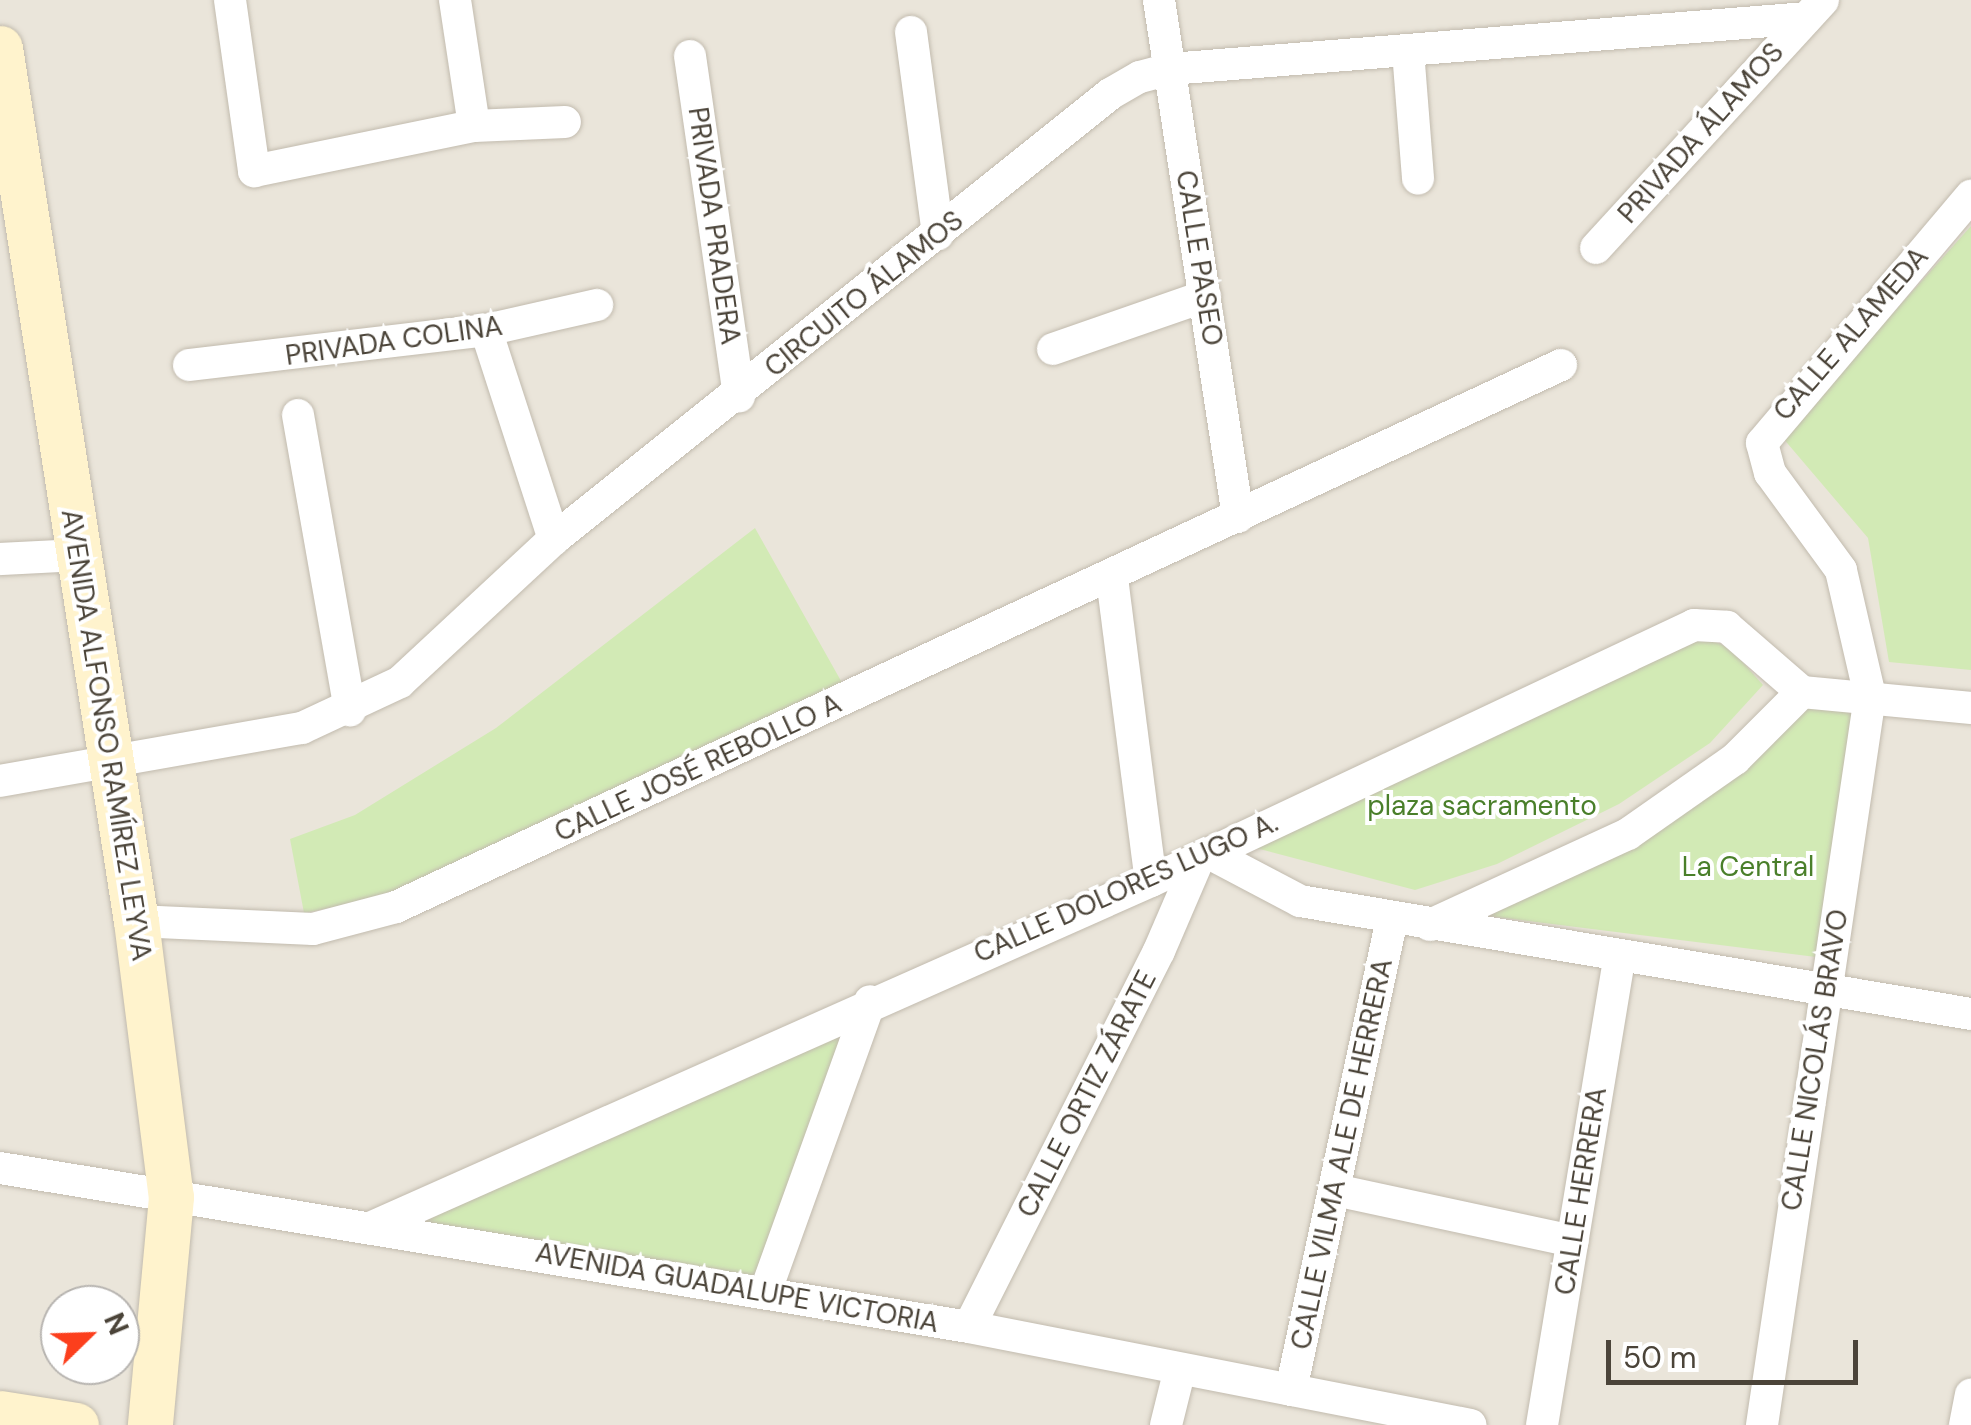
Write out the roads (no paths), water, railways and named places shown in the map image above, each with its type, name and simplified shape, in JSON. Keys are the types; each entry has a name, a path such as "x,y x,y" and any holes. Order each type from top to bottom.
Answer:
{"street":[{"path":"230,0 254,171 474,126 565,122"},
{"path":"455,0 474,126"},
{"name":"CALLE PASEO","path":"1159,0 1238,517"},
{"name":"CIRCUITO ÁLAMOS","path":"0,781 244,741 350,710 400,682 554,539 739,396 1110,94 1170,69 1408,51 1814,9"},
{"name":"PRIVADA ÁLAMOS","path":"1596,248 1814,9"},
{"path":"911,32 938,234"},
{"name":"AVENIDA ALFONSO RAMÍREZ LEYVA","path":"0,48 136,921 171,1197 150,1425"},
{"path":"1408,51 1418,178"},
{"name":"PRIVADA PRADERA","path":"690,56 739,396"},
{"name":"CALLE ALAMEDA","path":"1870,696 1840,570 1770,473 1762,443 1971,196"},
{"path":"1053,348 1205,296"},
{"name":"PRIVADA COLINA","path":"189,366 486,330 597,305"},
{"path":"486,330 554,539"},
{"name":"CALLE JOSÉ REBOLLO A","path":"136,921 313,928 396,908 1112,578 1562,365"},
{"path":"298,415 350,710"},
{"path":"0,560 78,555"},
{"path":"1112,578 1151,881"},
{"name":"CALLE DOLORES LUGO A.","path":"372,1226 870,1001 1151,881 1694,625 1728,627 1802,692"},
{"path":"1430,925 1628,834 1735,759 1802,692 1971,708"},
{"name":"CALLE NICOLÁS BRAVO","path":"1762,1425 1870,696"},
{"path":"1204,855 1300,900 1430,925 1826,986 1971,1014"},
{"name":"CALLE ORTIZ ZÁRATE","path":"969,1327 1204,855"},
{"name":"CALLE VILMA ALE DE HERRERA","path":"1291,1390 1392,918"},
{"name":"CALLE HERRERA","path":"1542,1425 1620,956"},
{"path":"764,1294 870,1001"},
{"name":"AVENIDA GUADALUPE VICTORIA","path":"0,1168 372,1226 969,1327 1471,1425"},
{"path":"1336,1190 1572,1241"},
{"path":"1166,1425 1180,1369"},
{"path":"1966,1425 1971,1395"},
{"path":"0,1413 76,1425"}],"park label":[{"name":"plaza sacramento","path":"1482,806"},
{"name":"La Central","path":"1748,867"}]}
